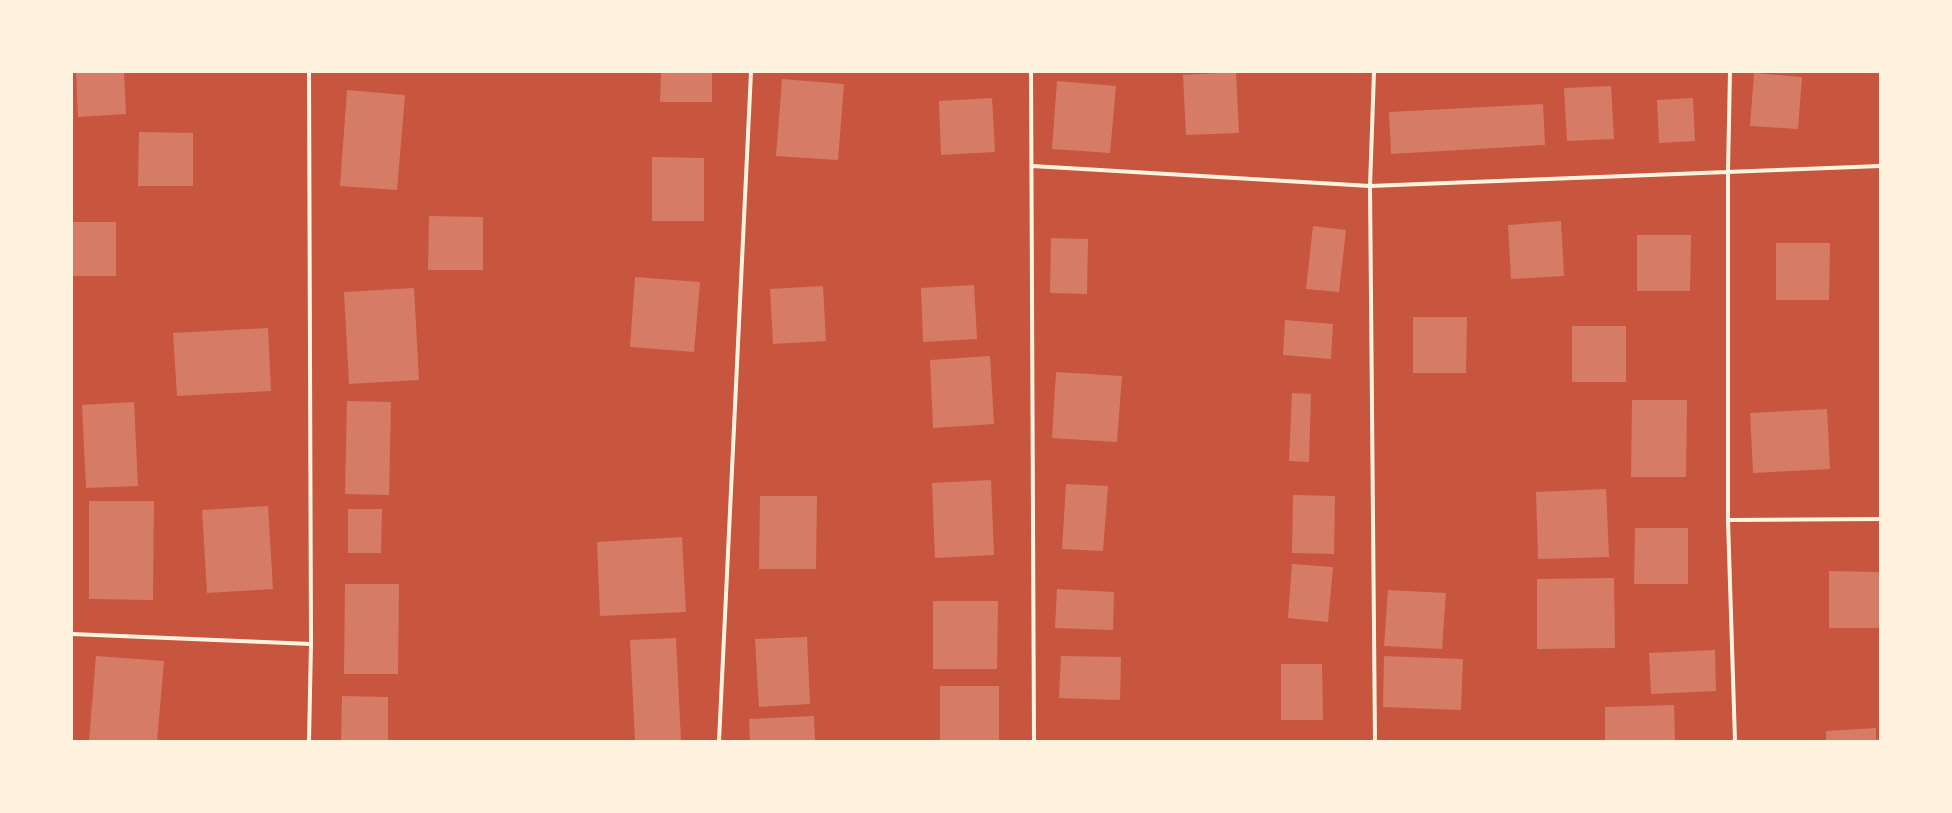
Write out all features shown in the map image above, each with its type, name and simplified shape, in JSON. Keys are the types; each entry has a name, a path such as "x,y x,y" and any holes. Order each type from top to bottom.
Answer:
{"street":[{"path":"309,72 311,644 309,741"},
{"path":"720,741 721,677 751,72"},
{"path":"1032,72 1034,741"},
{"path":"1374,72 1370,186 1375,741"},
{"path":"1730,72 1728,171 1728,520 1735,741"},
{"path":"1032,166 1370,186 1880,166"},
{"path":"1728,520 1880,519"},
{"path":"72,634 311,644"}],"building":[{"path":"76,72 124,72 126,114 78,117"},
{"path":"661,72 712,72 712,102 660,102"},
{"path":"1236,72 1239,133 1186,135 1183,75"},
{"path":"1754,73 1802,77 1798,129 1750,126"},
{"path":"782,79 844,84 838,160 776,156"},
{"path":"1057,81 1116,86 1110,153 1052,149"},
{"path":"1611,86 1614,139 1567,141 1564,88"},
{"path":"347,90 405,95 397,190 340,186"},
{"path":"992,98 995,152 941,155 939,101"},
{"path":"1693,98 1695,141 1659,143 1657,100"},
{"path":"1543,104 1545,145 1391,154 1389,112"},
{"path":"139,132 193,133 193,186 138,186"},
{"path":"652,157 704,158 704,221 652,221"},
{"path":"429,216 483,217 483,270 428,270"},
{"path":"1561,221 1564,276 1511,279 1508,225"},
{"path":"72,222 116,222 116,276 72,276"},
{"path":"1313,226 1346,230 1339,292 1306,289"},
{"path":"1637,235 1691,235 1690,291 1637,291"},
{"path":"1051,238 1088,239 1087,294 1050,293"},
{"path":"1776,243 1830,243 1829,300 1776,300"},
{"path":"635,277 700,282 694,352 630,347"},
{"path":"974,285 977,339 923,342 921,288"},
{"path":"823,286 826,341 773,344 770,289"},
{"path":"414,288 419,380 349,384 344,292"},
{"path":"1413,317 1467,317 1466,373 1413,373"},
{"path":"1285,320 1333,324 1331,359 1283,355"},
{"path":"1572,326 1626,326 1626,382 1572,382"},
{"path":"268,328 271,391 177,396 173,333"},
{"path":"990,356 994,424 933,428 930,360"},
{"path":"1056,372 1122,376 1117,442 1052,438"},
{"path":"1292,393 1311,394 1309,462 1289,461"},
{"path":"1632,400 1687,400 1686,477 1631,477"},
{"path":"347,401 391,402 389,495 345,494"},
{"path":"134,402 138,486 86,488 82,405"},
{"path":"1827,409 1830,469 1753,473 1750,413"},
{"path":"991,480 994,555 935,558 932,483"},
{"path":"1066,484 1108,486 1103,551 1062,549"},
{"path":"1606,489 1609,557 1538,559 1536,492"},
{"path":"1293,495 1335,496 1334,554 1292,553"},
{"path":"760,496 817,496 816,569 759,569"},
{"path":"89,501 154,501 153,600 89,599"},
{"path":"268,506 273,589 207,593 202,510"},
{"path":"348,509 382,509 381,553 348,553"},
{"path":"1635,528 1688,528 1688,584 1634,584"},
{"path":"682,537 686,612 600,616 597,542"},
{"path":"1292,564 1333,567 1328,622 1288,618"},
{"path":"1829,571 1880,572 1880,628 1829,628"},
{"path":"1614,578 1615,648 1537,649 1537,579"},
{"path":"345,584 399,584 398,674 344,674"},
{"path":"1057,589 1114,592 1113,630 1055,628"},
{"path":"1388,590 1446,593 1442,649 1384,646"},
{"path":"933,601 998,601 997,669 933,669"},
{"path":"807,637 810,704 759,707 755,639"},
{"path":"676,638 681,741 635,741 630,640"},
{"path":"1715,650 1716,691 1651,694 1649,653"},
{"path":"96,656 164,661 157,741 89,740"},
{"path":"1061,656 1121,657 1120,700 1059,698"},
{"path":"1384,656 1463,659 1461,710 1383,707"},
{"path":"1281,664 1322,664 1323,720 1281,720"},
{"path":"940,686 999,686 999,741 940,741"},
{"path":"342,696 388,697 388,741 341,741"},
{"path":"1674,705 1675,741 1605,741 1605,707"},
{"path":"814,716 815,741 750,741 749,719"},
{"path":"1876,728 1876,741 1826,741 1826,731"}]}
